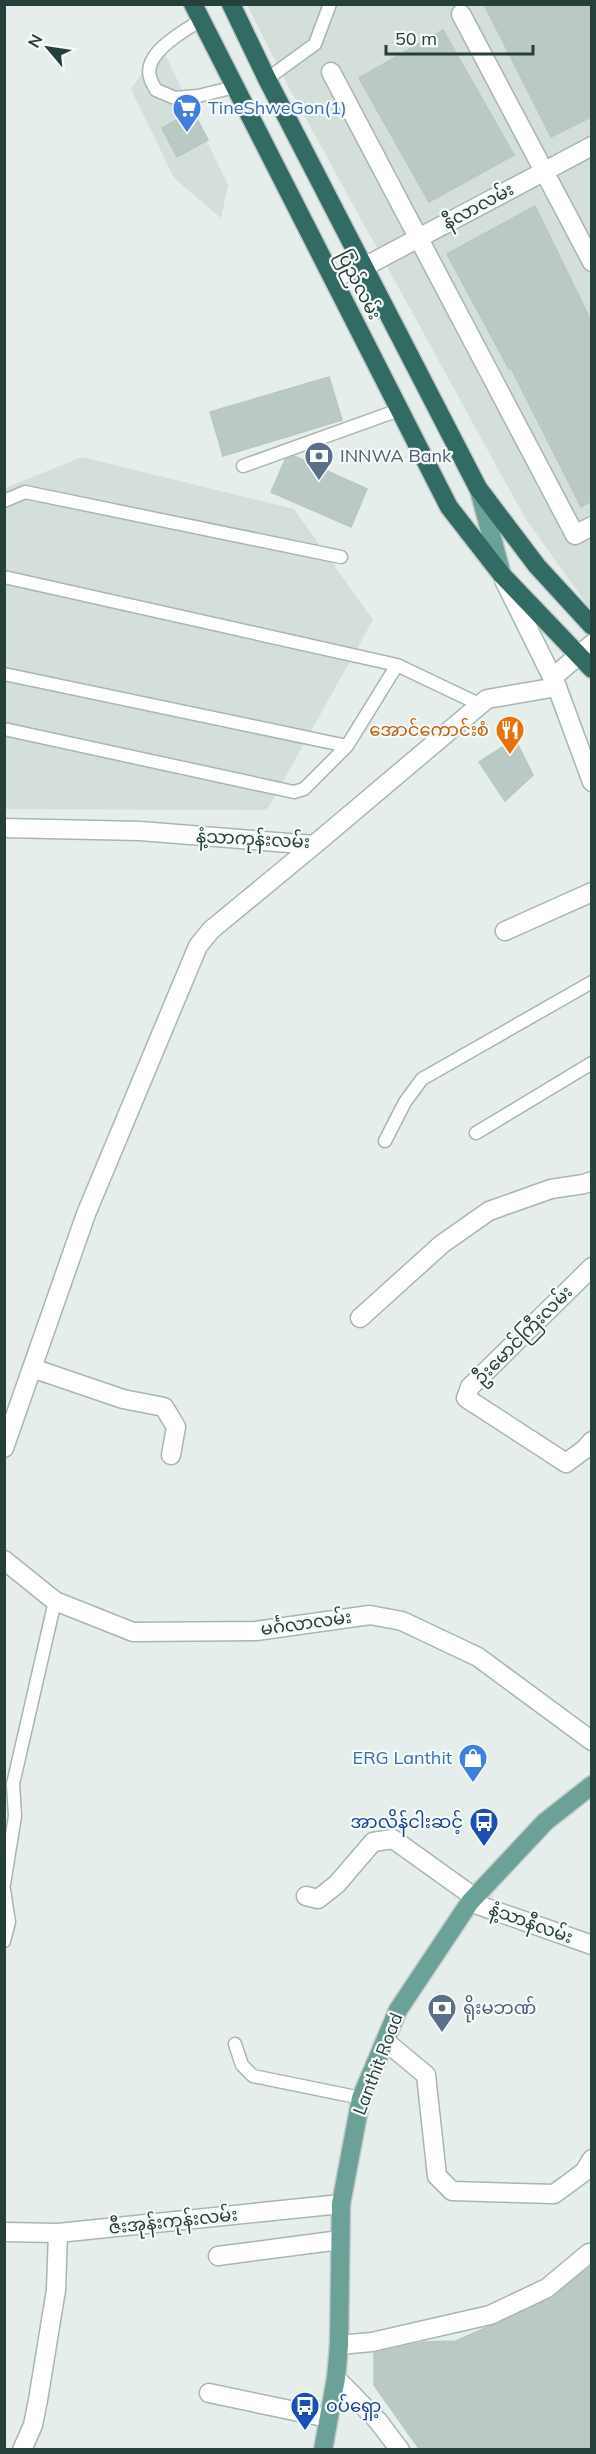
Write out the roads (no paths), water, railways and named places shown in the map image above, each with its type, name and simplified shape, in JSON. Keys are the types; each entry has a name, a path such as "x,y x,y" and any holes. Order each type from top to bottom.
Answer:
{"highway":[{"name":"ပြည်လမ်း","path":"231,4 267,79 478,488 537,566 591,626"},
{"name":"ပြည်လမ်း","path":"197,12 449,507 502,575 588,656"}],"main road":[{"name":"ပြည်လမ်း","path":"478,488 502,575"},
{"name":"Lanthit Road","path":"323,2450 336,2378 339,2345 341,2204 361,2098 398,2010 472,1899 544,1822 591,1785"}],"street":[{"path":"461,14 591,262"},
{"path":"331,72 575,535 591,526"},
{"name":"နီလာလမ်း","path":"364,267 591,146"},
{"path":"502,575 554,683 591,782"},
{"path":"554,683 588,656"},
{"name":"နံ့သာကုန်းလမ်း","path":"4,828 140,831 314,846 487,699 554,683"},
{"path":"4,1448 86,1214 198,946 211,930 314,846"},
{"path":"505,931 591,892"},
{"path":"360,1318 442,1244 489,1210 551,1189 591,1181"},
{"name":"ဦးမောင်ကြီးလမ်း","path":"591,1268 470,1387 466,1398 566,1463 585,1449 591,1441"},
{"path":"32,1368 123,1399 164,1407 176,1427 171,1455"},
{"name":"မင်္ဂလာလမ်း","path":"4,1560 55,1601 133,1632 256,1631 370,1615 402,1621 478,1657 591,1741"},
{"name":"နံ့သာနီလမ်း","path":"306,1896 318,1899 337,1884 374,1842 393,1839 472,1899 591,1945"},
{"path":"385,2041 426,2075 437,2176 452,2191 554,2194 584,2172 591,2159"},
{"name":"ဇီးအုန်းကုန်းလမ်း","path":"4,2232 58,2233 341,2204"},
{"path":"22,2450 33,2425 38,2400 56,2290 58,2233"},
{"path":"218,2256 340,2240"},
{"path":"339,2345 372,2342 490,2314 547,2288 589,2253"},
{"path":"336,2378 378,2421 400,2450"},
{"path":"209,2393 328,2418"}],"lane":[{"path":"267,79 315,44 330,4"},
{"path":"197,12 151,59 149,75 156,90 175,98 198,96 235,87"},
{"path":"334,282 364,267"},
{"path":"243,466 399,410"},
{"path":"4,501 25,492 341,557"},
{"path":"4,577 397,665 481,705"},
{"path":"4,729 294,792 304,789 347,746 397,665"},
{"path":"4,674 347,746"},
{"path":"385,1141 405,1102 422,1079 591,982"},
{"path":"476,1133 591,1063"},
{"path":"4,1884 15,1816 13,1784 55,1601"},
{"path":"4,1890 9,1922 4,1941"},
{"path":"235,2044 242,2065 253,2076 361,2098"}],"place":[{"name":"TineShweGon(1)","path":"187,134"},
{"name":"INNWA Bank","path":"319,482"},
{"name":"အောင်ကောင်းစံ","path":"510,756"},
{"name":"ERG Lanthit","path":"473,1784"},
{"name":"အာလိန်ငါးဆင့်","path":"484,1848"},
{"name":"ရိုးမဘဏ်","path":"442,2034"},
{"name":"၀ပ်ရှော့","path":"305,2432"}]}
